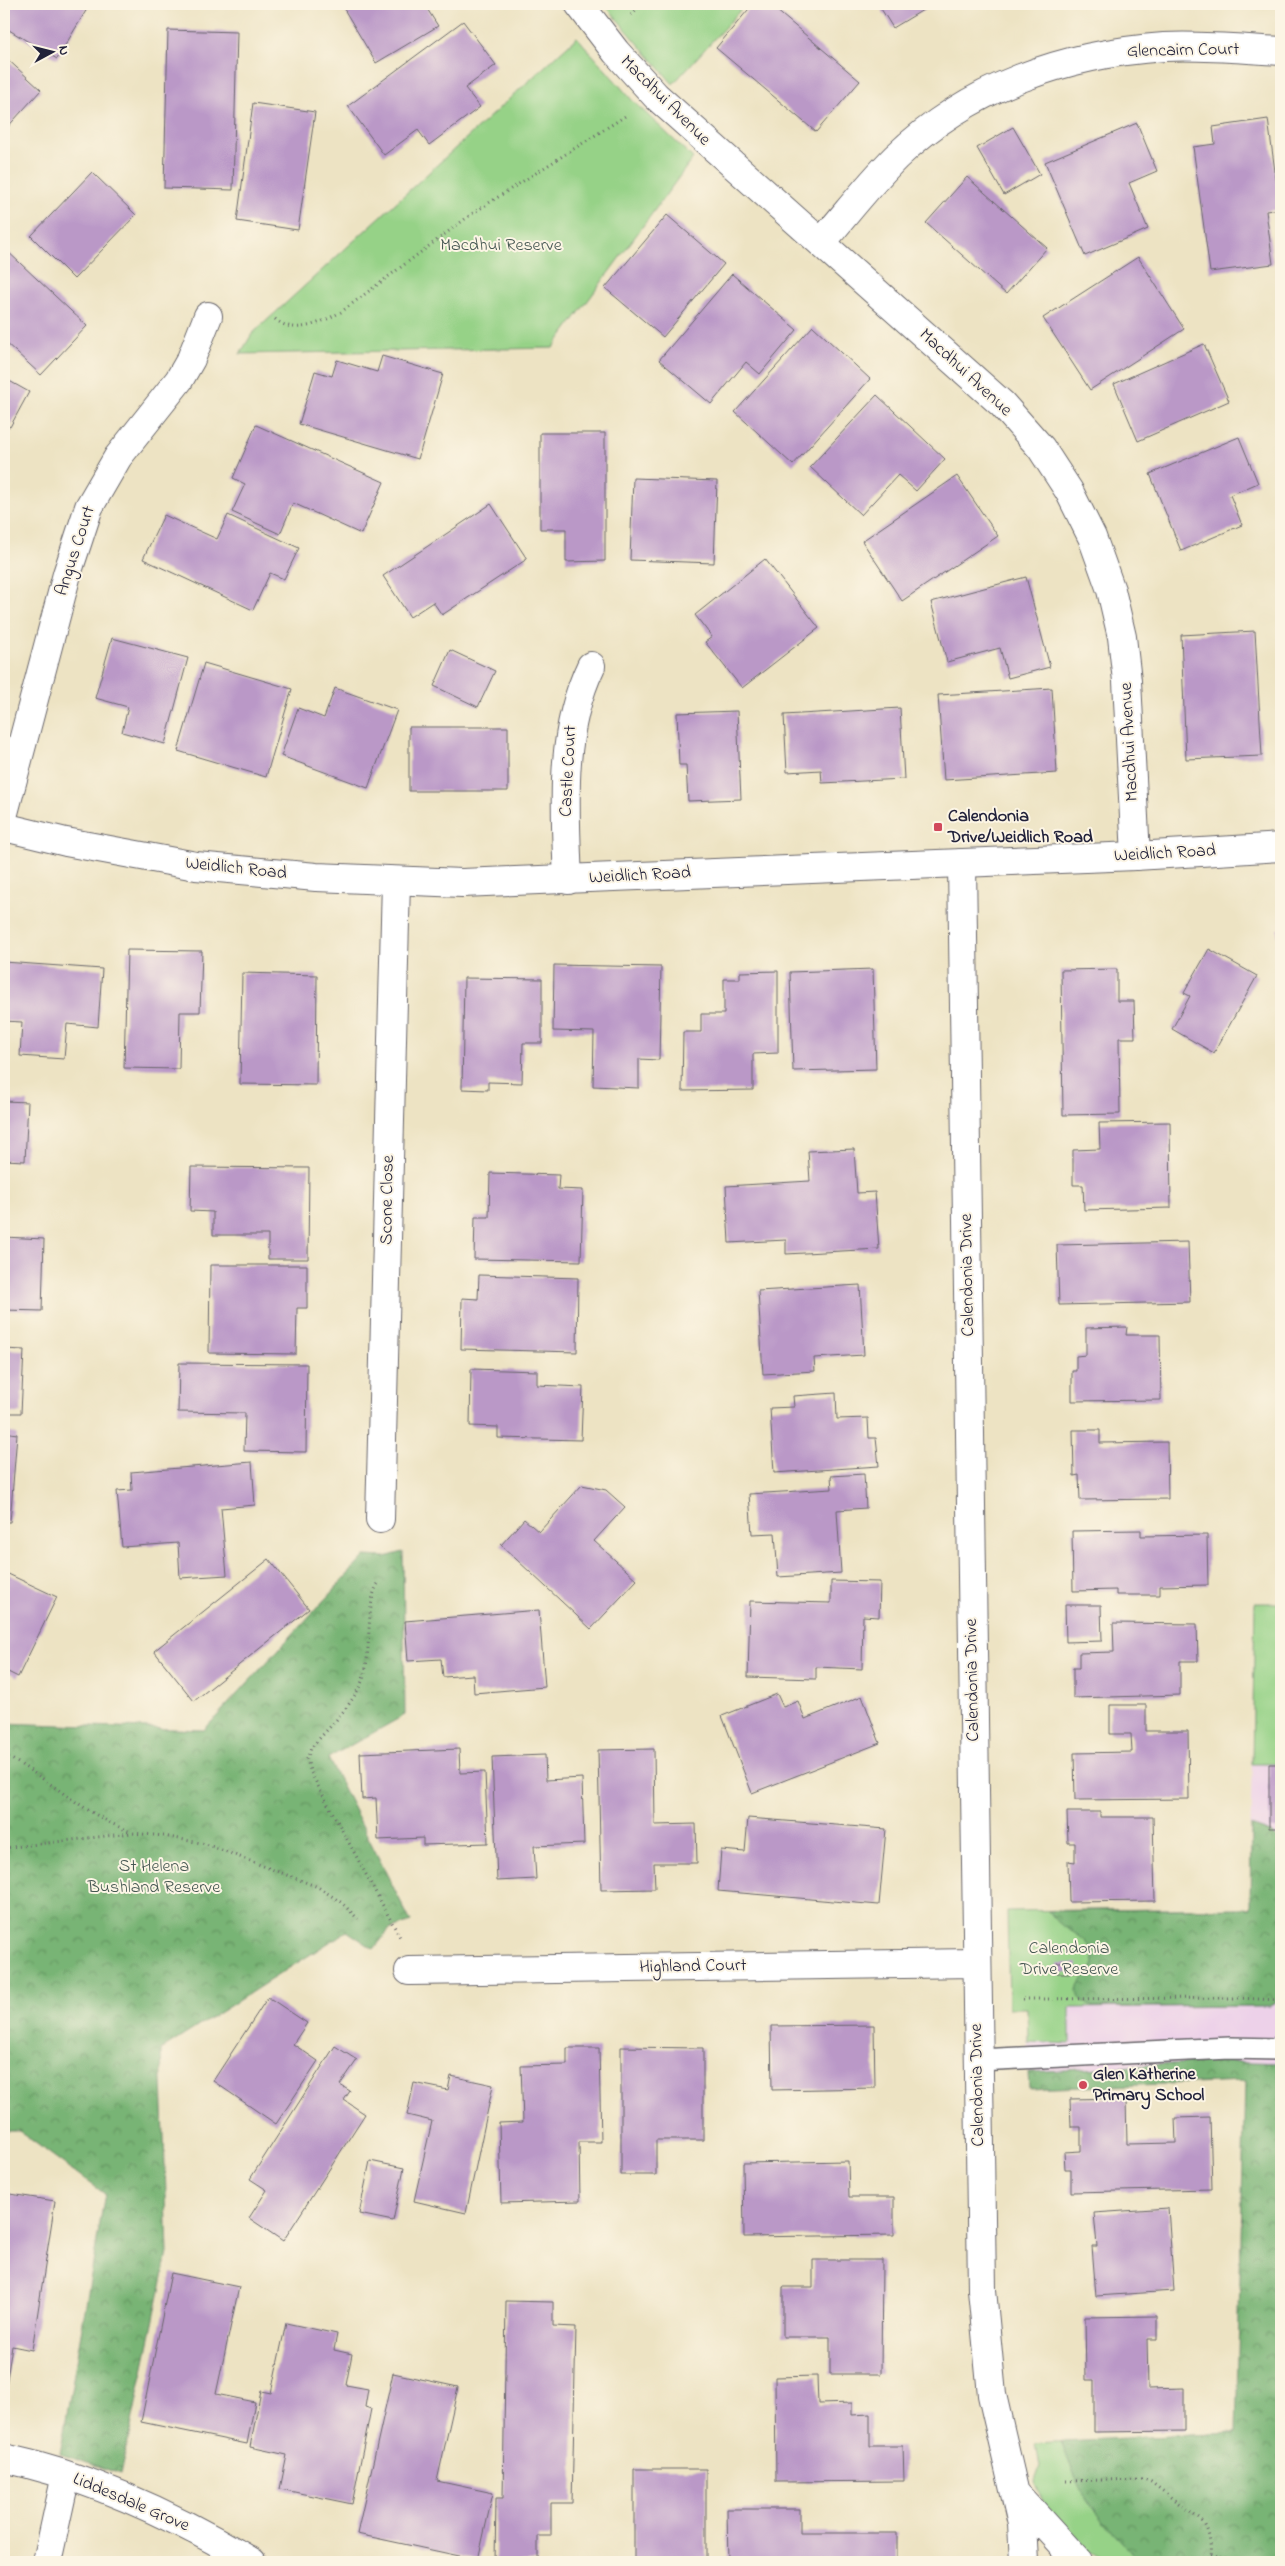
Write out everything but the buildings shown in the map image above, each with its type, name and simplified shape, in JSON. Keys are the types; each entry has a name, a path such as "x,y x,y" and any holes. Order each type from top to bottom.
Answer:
{"street":[{"name":"Macdhui Avenue","path":"580,4 616,52 656,96 1002,404 1041,448 1069,491 1092,536 1111,590 1122,637 1127,680 1136,856"},
{"name":"Glencairn Court","path":"821,243 868,187 919,137 945,116 978,96 1017,78 1061,64 1114,52 1165,47 1281,51"},
{"name":"Angus Court","path":"4,813 67,574 89,507 118,457 179,380 208,316"},
{"name":"Castle Court","path":"568,880 566,798 568,738 580,690 591,666"},
{"name":"Weidlich Road","path":"4,826 66,842 196,866 316,877 462,883 1136,856 1281,847"},
{"name":"Calendonia Drive","path":"962,863 982,2290 986,2348 1000,2436 1022,2524 1024,2562"},
{"name":"Scone Close","path":"380,1519 396,881"},
{"name":"Highland Court","path":"409,1971 976,1963"},
{"name":"Liddesdale Grove","path":"4,2458 66,2475 153,2510 203,2534 252,2562"},
{"path":"47,2562 66,2475"},
{"name":"Calendonia Drive","path":"1015,2493 1078,2562"}],"lane":[{"path":"978,2060 1230,2048 1281,2050"}],"path":[{"path":"630,15 643,4"},
{"path":"275,319 282,325 293,328 321,322 341,312 473,213 627,115"},
{"path":"378,1584 373,1594 367,1662 360,1687 311,1748 307,1759 310,1771 397,1930 409,1971"},
{"path":"4,1755 52,1783 109,1824 132,1833 206,1844 298,1878 333,1896 358,1919"},
{"path":"4,1848 132,1833"},
{"path":"1022,1999 1238,1998 1281,2000"},
{"path":"1066,2481 1134,2478 1151,2482 1203,2522 1208,2531 1210,2562"},
{"path":"1210,2557 1245,2562"}],"shaded area":[{"name":"Glen Katherine Primary School","path":"1255,1603 1281,1603 1281,2562 1234,2562 1245,2081 1029,2089 1028,2072 1027,2008 1251,2006 1250,1854"}],"green space":[{"path":"604,4 746,4 673,84"},
{"name":"Macdhui Reserve","path":"577,37 632,100 693,158 553,348 240,354 252,334"},
{"name":"St Helena Bushland Reserve","path":"403,1552 405,1715 328,1758 411,1922 389,1930 374,1949 347,1931 161,2050 168,2253 121,2474 60,2454 105,2194 19,2131 4,2131 4,1723 204,1730 365,1556 385,1557"},
{"path":"1255,1603 1281,1603 1281,1764 1252,1764"},
{"name":"Calendonia Drive Reserve","path":"1251,1826 1271,1833 1281,1844 1281,2000 1270,2006 1092,2007 1083,2001 1077,1991 1078,1986 1094,1965 1093,1954 1084,1940 1054,1919 1048,1911 1250,1908"},
{"name":"Calendonia Drive Reserve","path":"1250,1908 1251,2006 1070,2008 1070,2044 1028,2042 1027,2008 1009,2008 1007,1911"},
{"path":"1223,2061 1281,2063 1281,2562 1138,2562 1086,2498 1072,2470 1061,2441 1236,2433 1245,2081 1029,2089 1028,2072"},
{"path":"1236,2433 1234,2562 1107,2562 1074,2541 1052,2518 1035,2486 1034,2480 1039,2466 1035,2443"}],"place":[{"name":"Calendonia Drive/Weidlich Road","path":"938,827"},
{"name":"Glen Katherine Primary School","path":"1083,2085"}]}
